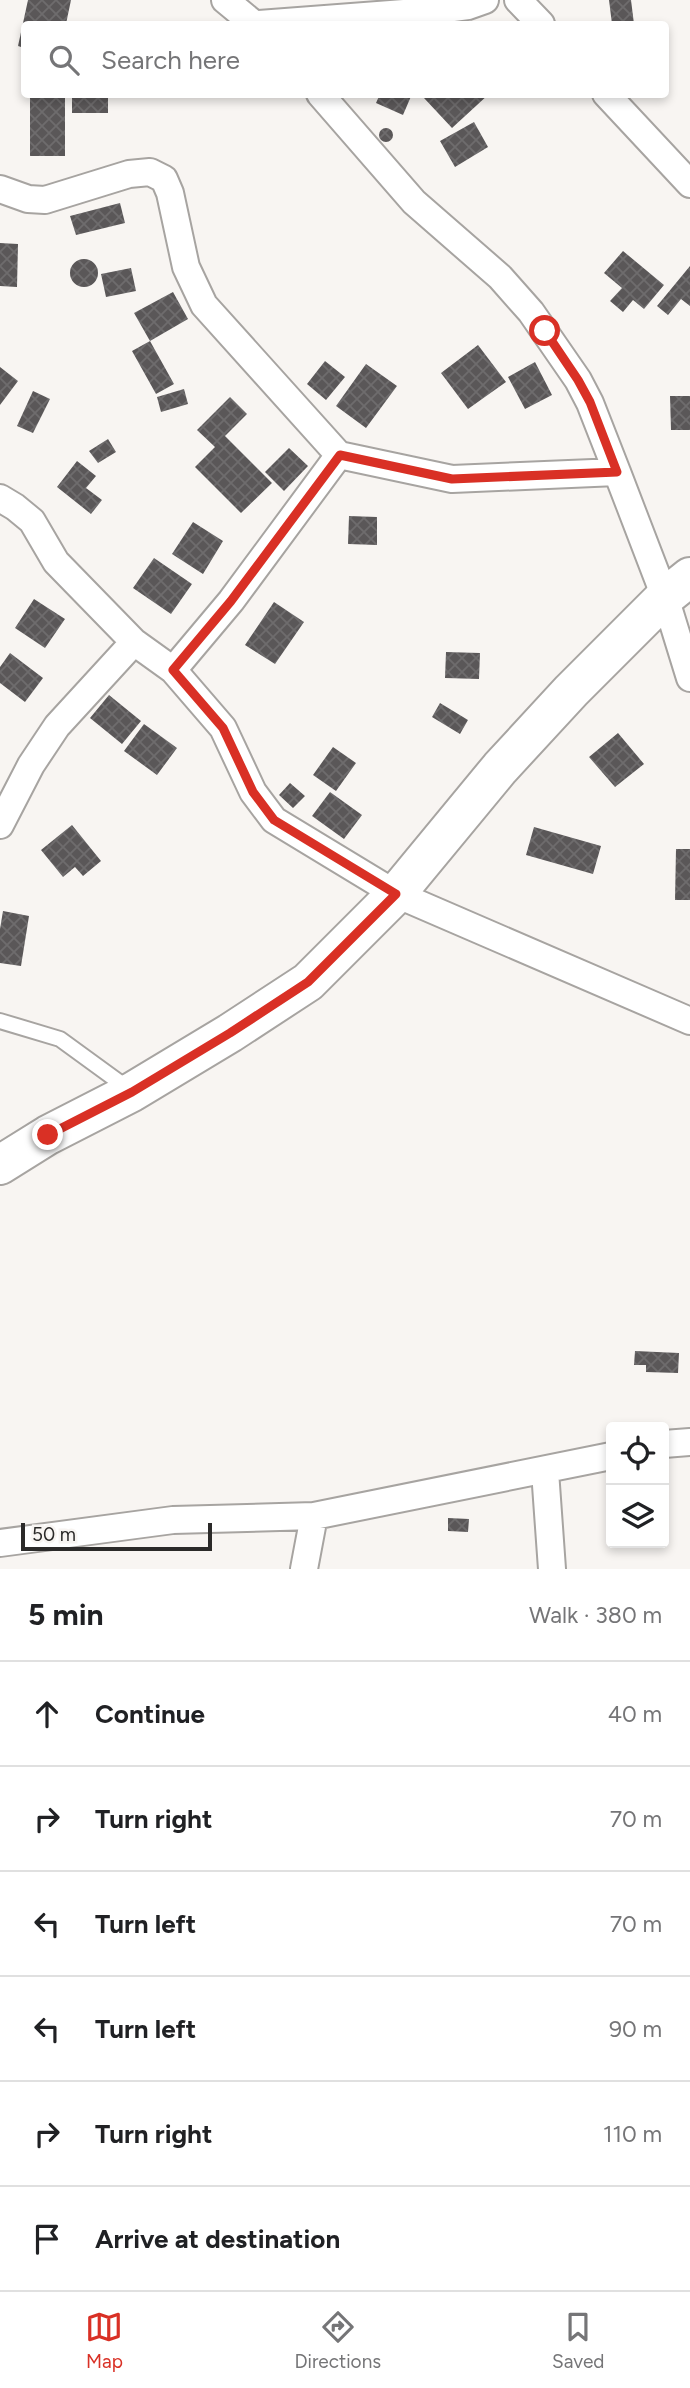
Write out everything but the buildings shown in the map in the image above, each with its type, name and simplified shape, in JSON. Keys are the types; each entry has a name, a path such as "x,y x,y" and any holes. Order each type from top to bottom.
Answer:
{"street":[{"path":"225,0 253,21"},
{"path":"297,21 430,11 468,6 485,0"},
{"path":"518,0 538,21"},
{"path":"323,98 414,202 500,277 531,312 578,380 590,402 617,472 677,587 690,678"},
{"path":"610,98 690,184"},
{"path":"0,189 28,199 46,200 129,174 150,172 164,179 170,193 186,267 204,305 340,455 452,479 617,472"},
{"path":"173,670 223,612 340,455"},
{"path":"0,498 32,522 56,562 134,642 173,670 223,728 253,792 274,820 396,894 690,1020"},
{"path":"0,1165 48,1135 132,1092 308,982 396,894 500,768 571,691 677,587"},
{"path":"0,825 31,765 57,726 134,642"},
{"path":"669,1443 690,1441"},
{"path":"0,1543 173,1520 314,1516 606,1457"},
{"path":"545,1471 552,1569"},
{"path":"304,1569 314,1516"}],"lane":[{"path":"0,1021 60,1039 132,1092"}],"route":[{"path":"48,1135 132,1092 308,982 396,894 274,820 253,792 223,728 173,670 231,601 340,455 452,479 617,472 590,402 545,331"}]}
